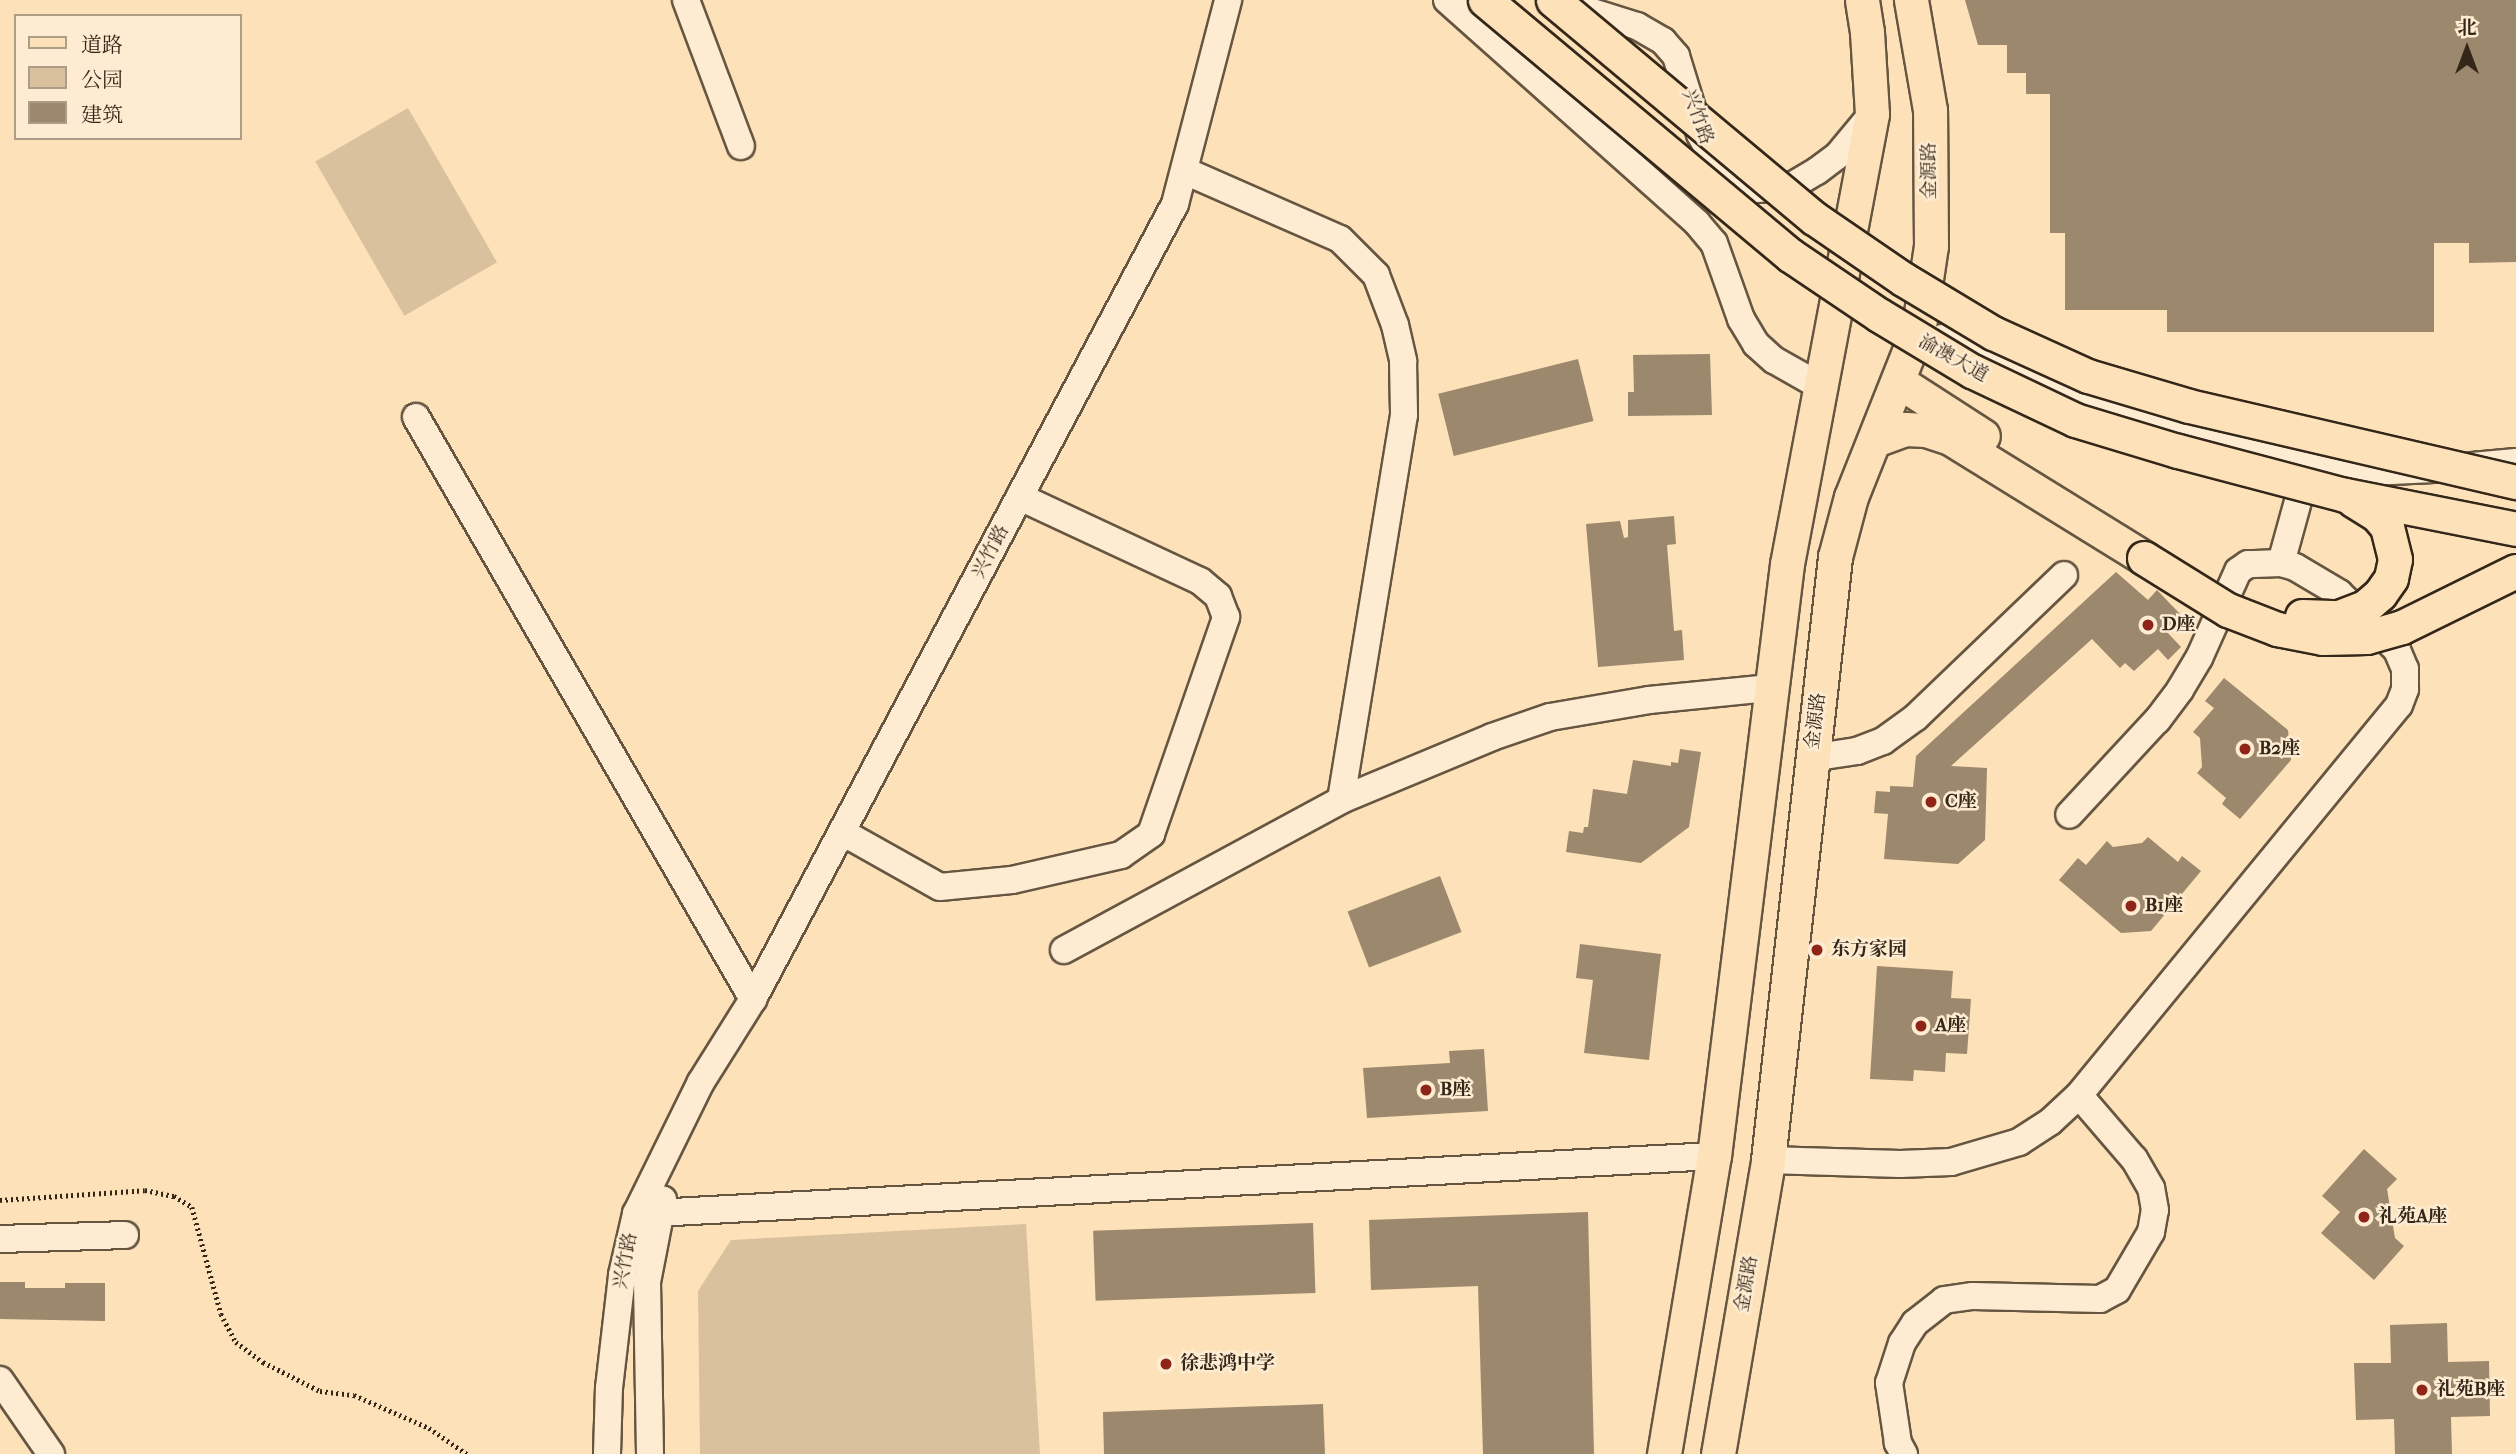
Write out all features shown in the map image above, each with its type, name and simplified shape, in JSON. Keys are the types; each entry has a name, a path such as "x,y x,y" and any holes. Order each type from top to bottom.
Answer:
{"main road":[{"name":"渝澳大道","path":"1485,0 1790,255 1879,316 1972,371 2075,420 2178,451 2345,495 2516,529"},
{"path":"1554,0 1814,218 1903,279 1993,333 2088,376 2189,407 2516,482"},
{"path":"1664,1454 1714,1156 1787,565 1872,114 1867,32 1862,0"},
{"name":"金源路","path":"1718,1454 1768,1160 1835,557 1851,497 1919,326 1931,246 1930,110 1911,0"},
{"path":"1898,381 2147,551 2228,610 2277,629 2323,638 2367,636 2402,627 2516,571"},
{"path":"1875,440 1905,429 1926,430 1950,438 2147,551 2228,593 2280,612 2312,618 2339,617 2365,607 2381,594 2391,578 2395,559 2387,527 2377,515 2345,495"},
{"path":"1787,565 1798,551 1817,551 1827,566 1830,595"}],"street":[{"path":"686,0 741,146"},
{"name":"兴竹路","path":"607,1454 609,1388 622,1275 701,1082 753,999 1175,204 1228,0"},
{"path":"1447,0 1697,223 1714,243 1741,319 1756,344 1774,360 1820,386"},
{"name":"兴竹路","path":"1554,0 1637,26 1662,41 1676,56 1700,134 1713,158 1732,176 1757,189 1790,187 1816,171 1838,155 1872,114"},
{"path":"1185,171 1340,239 1376,275 1395,325 1403,361 1404,415 1341,800"},
{"path":"1919,326 2049,387 2308,463 2370,472 2404,472 2516,462"},
{"path":"416,417 753,999"},
{"path":"2281,563 2308,463"},
{"path":"842,832 940,887 1012,880 1121,855 1151,834 1226,617 1218,596 1200,581 1020,497"},
{"path":"1768,1160 1900,1164 1951,1162 2019,1142 2050,1122 2079,1095 2399,705 2405,689 2405,669 2397,650 2339,593 2295,567 2281,563 2248,564 2238,571 2199,658 2180,690 2157,720 2069,815"},
{"path":"1811,758 1857,751 1883,741 1916,717 2063,575"},
{"path":"1064,950 1341,800 1550,717 1648,700 1770,688"},
{"path":"1903,1454 1898,1443 1889,1383 1902,1343 1915,1323 1944,1300 1973,1296 2081,1301 2100,1299 2117,1290 2151,1232 2155,1210 2151,1188 2134,1158 2079,1095"},
{"path":"647,1214 1714,1156"},
{"name":"兴竹路","path":"647,1214 650,1454"},
{"path":"0,1239 125,1235"},
{"path":"0,1380 51,1454"}],"path":[{"path":"0,1200 145,1190 174,1196 192,1207 221,1314 236,1342 263,1362 320,1391 354,1395 429,1428 467,1454"}],"green space":[{"path":"408,108 497,262 404,316 315,162"},
{"path":"1026,1224 1040,1454 700,1454 698,1291 731,1240"}],"building":[{"path":"1965,0 2516,0 2516,262 2469,263 2469,243 2434,243 2434,332 2167,332 2167,310 2065,310 2065,233 2050,233 2050,94 2026,94 2026,73 2007,73 2007,45 1978,45"},
{"path":"1710,354 1712,415 1628,416 1628,392 1634,392 1633,355"},
{"path":"1578,359 1593,421 1454,456 1438,394"},
{"path":"1674,516 1676,544 1667,545 1674,631 1682,630 1684,660 1598,667 1586,524 1620,521 1624,538 1628,537 1628,520"},
{"path":"2116,572 2148,600 2157,590 2183,617 2167,632 2181,647 2168,660 2158,649 2134,671 2125,663 2120,668 2092,639 1951,766 1987,768 1985,840 1958,864 1884,859 1888,814 1874,813 1876,791 1890,792 1890,786 1913,787 1916,756"},
{"name":"B2座","path":"2224,678 2288,730 2291,760 2240,819 2222,804 2226,798 2197,773 2202,767 2200,738 2193,732 2214,708 2205,701"},
{"path":"1680,749 1701,752 1689,827 1641,863 1566,852 1569,831 1583,833 1584,827 1588,827 1593,789 1627,794 1633,760 1671,766 1671,762 1678,763"},
{"name":"B1座","path":"2148,837 2178,862 2182,856 2201,871 2151,931 2121,933 2059,880 2078,858 2086,865 2107,841 2113,847 2142,843"},
{"path":"1440,876 1462,932 1369,967 1348,911"},
{"path":"1580,944 1661,954 1649,1060 1584,1053 1593,980 1576,978"},
{"name":"A座","path":"1877,966 1953,971 1951,998 1971,999 1967,1054 1946,1053 1945,1072 1914,1070 1913,1081 1870,1079"},
{"name":"B座","path":"1484,1049 1488,1111 1367,1118 1363,1068 1450,1063 1449,1051"},
{"name":"礼苑A座","path":"2364,1149 2397,1179 2387,1189 2395,1238 2404,1246 2374,1280 2321,1233 2340,1212 2322,1196"},
{"path":"1588,1212 1594,1454 1483,1454 1478,1286 1371,1290 1369,1220"},
{"path":"1313,1223 1315,1293 1096,1301 1093,1231"},
{"path":"0,1282 25,1282 25,1288 65,1288 65,1283 105,1283 105,1321 0,1319"},
{"name":"礼苑B座","path":"2447,1323 2448,1362 2489,1361 2490,1416 2451,1417 2452,1454 2395,1454 2394,1419 2356,1420 2354,1363 2391,1363 2390,1325"},
{"path":"1323,1404 1325,1454 1104,1454 1103,1412"}],"place":[{"name":"D座","path":"2148,625"},
{"name":"B2座","path":"2245,749"},
{"name":"C座","path":"1931,802"},
{"name":"B1座","path":"2131,906"},
{"name":"东方家园","path":"1817,950"},
{"name":"A座","path":"1921,1026"},
{"name":"B座","path":"1426,1090"},
{"name":"礼苑A座","path":"2364,1217"},
{"name":"徐悲鸿中学","path":"1166,1364"},
{"name":"礼苑B座","path":"2422,1390"}]}
